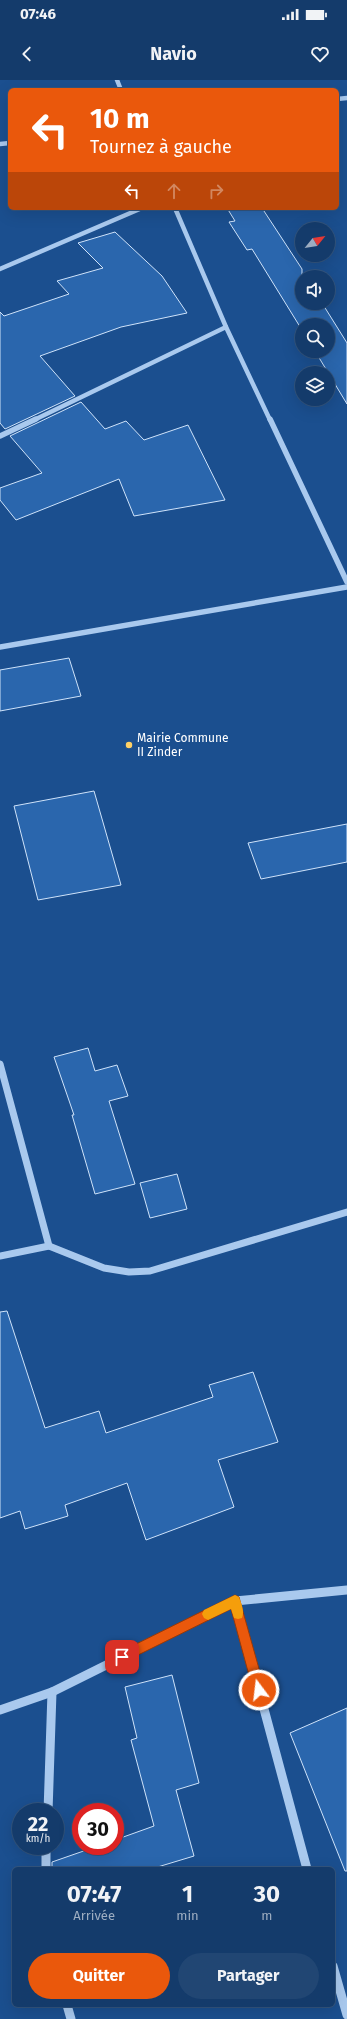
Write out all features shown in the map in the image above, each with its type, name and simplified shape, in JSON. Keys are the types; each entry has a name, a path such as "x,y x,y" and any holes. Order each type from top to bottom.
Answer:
{"street":[{"path":"0,269 137,210"},
{"path":"176,210 226,327 347,582"},
{"path":"0,436 226,327"},
{"path":"0,647 347,586"},
{"path":"0,1064 49,1246"},
{"path":"0,1256 49,1246 104,1268 129,1272 150,1271 347,1212"},
{"path":"0,1710 52,1692 235,1601 347,1590"},
{"path":"235,1601 306,1867"},
{"path":"48,1803 52,1692"},
{"path":"46,1855 46,1867"},
{"path":"335,1973 347,2016"},
{"path":"68,2007 71,2019"}],"building":[{"path":"228,210 263,210 295,258 295,262 297,262 302,269 295,270 295,310 326,310 331,318 295,319 252,249 247,250 229,222 235,221"},
{"path":"115,232 162,276 187,313 121,327 40,356 75,396 5,429 0,423 0,312 4,316 69,294 57,281 103,268 78,243"},
{"path":"335,324 347,343 347,404 335,384 335,366 324,366 319,358 335,358"},
{"path":"81,402 105,429 126,421 144,440 188,425 225,500 134,516 119,479 16,520 0,500 0,488 42,473 10,436"},
{"path":"69,658 81,696 0,711 0,670"},
{"path":"94,791 121,885 38,900 14,806"},
{"path":"347,824 347,862 261,879 248,843"},
{"path":"88,1048 95,1071 117,1065 128,1096 109,1101 135,1184 95,1194 72,1115 74,1115 54,1057"},
{"path":"177,1174 187,1209 150,1218 140,1183"},
{"path":"7,1311 45,1428 99,1411 106,1433 213,1397 209,1385 253,1372 278,1442 218,1460 234,1507 146,1540 127,1483 65,1505 68,1516 25,1529 20,1511 0,1518 0,1312"},
{"path":"172,1675 199,1783 176,1790 194,1856 158,1867 52,1867 52,1862 72,1855 124,1855 124,1837 154,1826 131,1740 137,1738 125,1687"},
{"path":"347,1708 347,1871 345,1871 290,1733"}],"slow traffic":[{"path":"208,1614 235,1601 238,1614"}],"place":[{"name":"Mairie Commune II Zinder","path":"129,745"}],"route":[{"path":"122,1657 235,1601 259,1690"}]}
